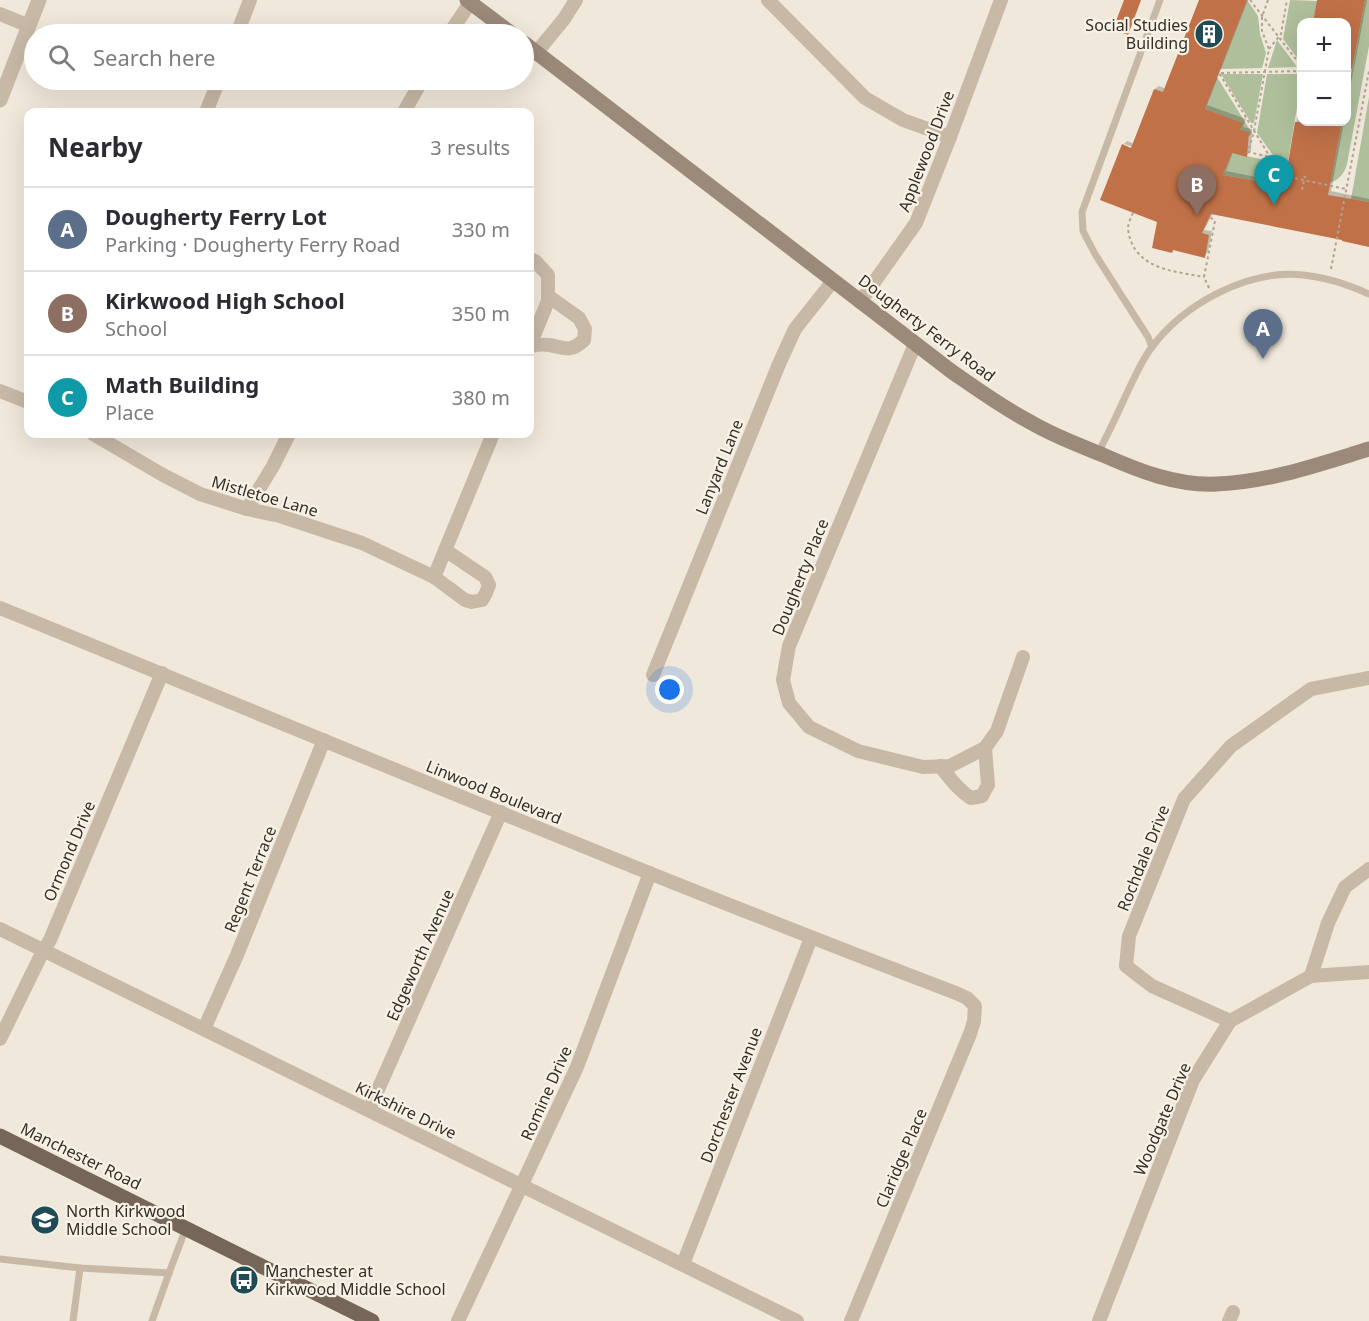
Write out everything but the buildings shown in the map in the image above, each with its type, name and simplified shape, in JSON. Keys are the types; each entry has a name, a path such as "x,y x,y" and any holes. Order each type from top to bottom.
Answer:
{"main road":[{"path":"468,1 499,24"},
{"name":"Dougherty Ferry Road","path":"534,51 915,344 1031,423 1134,469 1191,483 1239,483 1283,474 1369,449"},
{"name":"Manchester Road","path":"0,1136 372,1321"}],"street":[{"path":"30,24 39,0"},
{"path":"241,24 250,0"},
{"path":"534,45 564,19 576,0"},
{"path":"768,0 865,98 903,120 950,137"},
{"name":"Applewood Drive","path":"860,302 916,223 1001,0"},
{"path":"455,24 468,1"},
{"path":"0,14 24,24"},
{"path":"0,100 24,39"},
{"path":"208,108 215,90"},
{"path":"406,108 416,90"},
{"path":"534,261 548,275 548,301 534,335"},
{"name":"Lanyard Lane","path":"653,675 795,328 833,281"},
{"path":"534,345 546,344 564,349 576,348 584,340 585,329 579,318 548,296"},
{"name":"Dougherty Place","path":"915,344 789,646 783,680 789,703 808,727 858,751 923,767 951,766 985,748"},
{"path":"0,391 24,400"},
{"name":"Mistletoe Lane","path":"100,438 200,494 247,509 280,516 362,543 434,577 465,600 472,602 482,600 489,585 484,577 445,550"},
{"path":"247,509 288,438"},
{"path":"434,577 491,438"},
{"name":"Linwood Boulevard","path":"0,608 811,938 956,993 967,998 975,1006"},
{"path":"940,766 964,794 971,798 982,796 988,785 985,748 996,731 1023,657"},
{"name":"Ormond Drive","path":"0,1039 50,940 162,673"},
{"name":"Rochdale Drive","path":"1230,1021 1152,986 1126,966 1129,936 1184,799 1231,746 1311,689 1369,678"},
{"name":"Regent Terrace","path":"204,1029 237,955 324,740"},
{"name":"Edgeworth Avenue","path":"369,1110 501,812"},
{"path":"1369,869 1346,887 1328,924 1311,976 1369,972"},
{"name":"Romine Drive","path":"458,1321 577,1067 650,873"},
{"name":"Kirkshire Drive","path":"0,929 797,1321"},
{"name":"Dorchester Avenue","path":"683,1264 811,938"},
{"name":"Woodgate Drive","path":"1099,1321 1193,1080 1230,1021 1311,976"},
{"name":"Claridge Place","path":"851,1321 970,1034 975,1006"}],"lane":[{"path":"1152,347 1149,337 1095,254 1083,231 1082,212 1160,0"},
{"path":"1098,453 1138,369 1152,347 1174,322 1206,299 1244,282 1276,276 1303,275 1351,285 1369,294"},
{"path":"152,1321 186,1228"},
{"path":"0,1259 80,1268 169,1274"},
{"path":"73,1321 80,1268"}],"path":[{"path":"1250,0 1297,62"},
{"path":"1268,0 1262,17 1262,31 1269,49"},
{"path":"1269,157 1248,152 1269,49 1281,34 1287,0"},
{"path":"1297,69 1219,73 1269,157 1284,176 1304,178 1347,189"},
{"path":"1329,280 1369,71"},
{"path":"1302,190 1304,178"},
{"path":"1133,213 1128,226 1129,234 1139,254 1161,268 1204,277"},
{"path":"1210,217 1215,221 1204,277 1212,296"}],"green space":[{"path":"1247,0 1258,16 1260,34 1266,53 1262,68 1220,69"},
{"path":"1290,0 1317,1 1314,18 1297,18 1297,58 1283,39"},
{"path":"1365,0 1369,0 1369,46 1347,164 1341,176 1330,183 1341,126 1351,126 1351,75"},
{"path":"1277,40 1297,67 1268,68"},
{"path":"1221,74 1263,74 1254,123 1251,123"},
{"path":"1267,74 1297,74 1297,107 1286,173 1257,133"},
{"path":"1217,77 1252,133 1249,136 1240,130 1242,123 1205,109"},
{"path":"1369,97 1369,202 1351,199"},
{"path":"1232,153 1271,161 1281,175 1279,185 1223,175"}],"place":[{"name":"Social Studies Building","path":"1209,34"},
{"name":"Math Building","path":"1274,205"},
{"name":"Kirkwood High School","path":"1197,215"},
{"name":"Dougherty Ferry Lot","path":"1263,359"},
{"name":"North Kirkwood Middle School","path":"45,1220"},
{"name":"Manchester at Kirkwood Middle School","path":"244,1280"}]}
